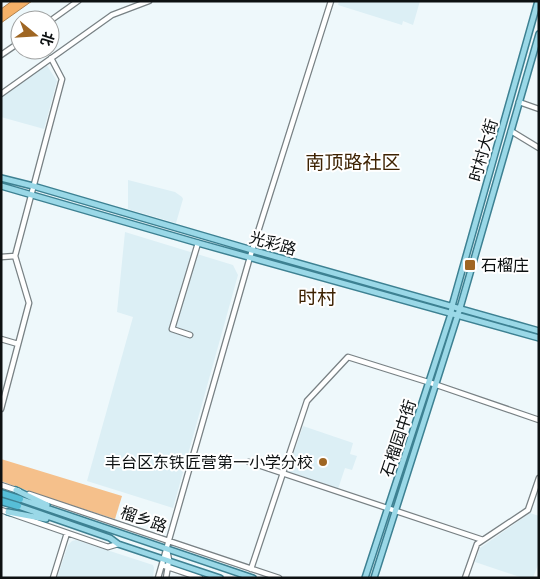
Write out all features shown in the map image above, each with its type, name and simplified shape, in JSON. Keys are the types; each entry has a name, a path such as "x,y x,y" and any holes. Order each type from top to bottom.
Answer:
{"highway":[{"name":"榴乡路","path":"1,493 20,499"},
{"name":"榴乡路","path":"1,501 18,506"}],"main road":[{"name":"时村大街","path":"452,306 538,1"},
{"name":"时村大街","path":"458,316 539,34"},
{"name":"光彩路","path":"1,178 539,331"},
{"name":"光彩路","path":"1,186 539,338"},
{"name":"石榴园中街","path":"365,578 452,306"},
{"name":"石榴园中街","path":"374,578 458,316"},
{"path":"16,490 63,513"},
{"name":"榴乡路","path":"20,499 253,578"},
{"name":"榴乡路","path":"18,506 110,538 118,544 220,578"},
{"path":"8,512 61,522"}],"street":[{"path":"60,14 78,1"},
{"path":"60,51 112,15 149,1"},
{"path":"166,578 168,541 252,250 331,1"},
{"path":"1,94 47,60"},
{"path":"1,409 29,303 15,256 62,78 51,60"},
{"path":"519,102 539,109"},
{"path":"511,131 539,148"},
{"path":"190,335 172,329 198,243"},
{"path":"1,257 15,256"},
{"path":"1,338 18,344"},
{"path":"252,569 307,401 348,357 429,382 539,420"},
{"path":"249,462 483,540"},
{"path":"465,578 477,544 528,510 539,478"},
{"name":"榴乡路","path":"1,485 279,578"},
{"name":"榴乡路","path":"1,510 108,547 118,544"},
{"path":"52,578 67,533"},
{"path":"158,578 162,565 166,560"},
{"path":"162,565 200,578"}],"shaded area":[{"path":"12,1 32,1 19,10 10,10 10,17 1,23 1,9"},
{"path":"339,1 420,1 413,25 403,21 402,25 338,5"},
{"path":"46,64 57,81 44,129 1,117 1,97"},
{"path":"128,180 175,192 182,197 176,223 128,209"},
{"path":"125,232 233,265 238,275 173,508 87,481 133,317 117,312"},
{"name":"丰台区东铁匠营第一小学分校","path":"303,426 353,443 350,454 357,456 352,470 345,468 338,489 287,472"},
{"path":"1,459 122,496 115,519 1,481"},
{"path":"530,513 539,516 539,562 533,578 523,578 475,562 480,548"},
{"path":"76,540 153,565 153,578 57,578 68,545"}],"place":[{"name":"石榴庄","path":"470,265"},
{"name":"丰台区东铁匠营第一小学分校","path":"323,462"}],"district":[{"name":"南顶路社区","path":"353,162"},
{"name":"时村","path":"317,297"}]}
